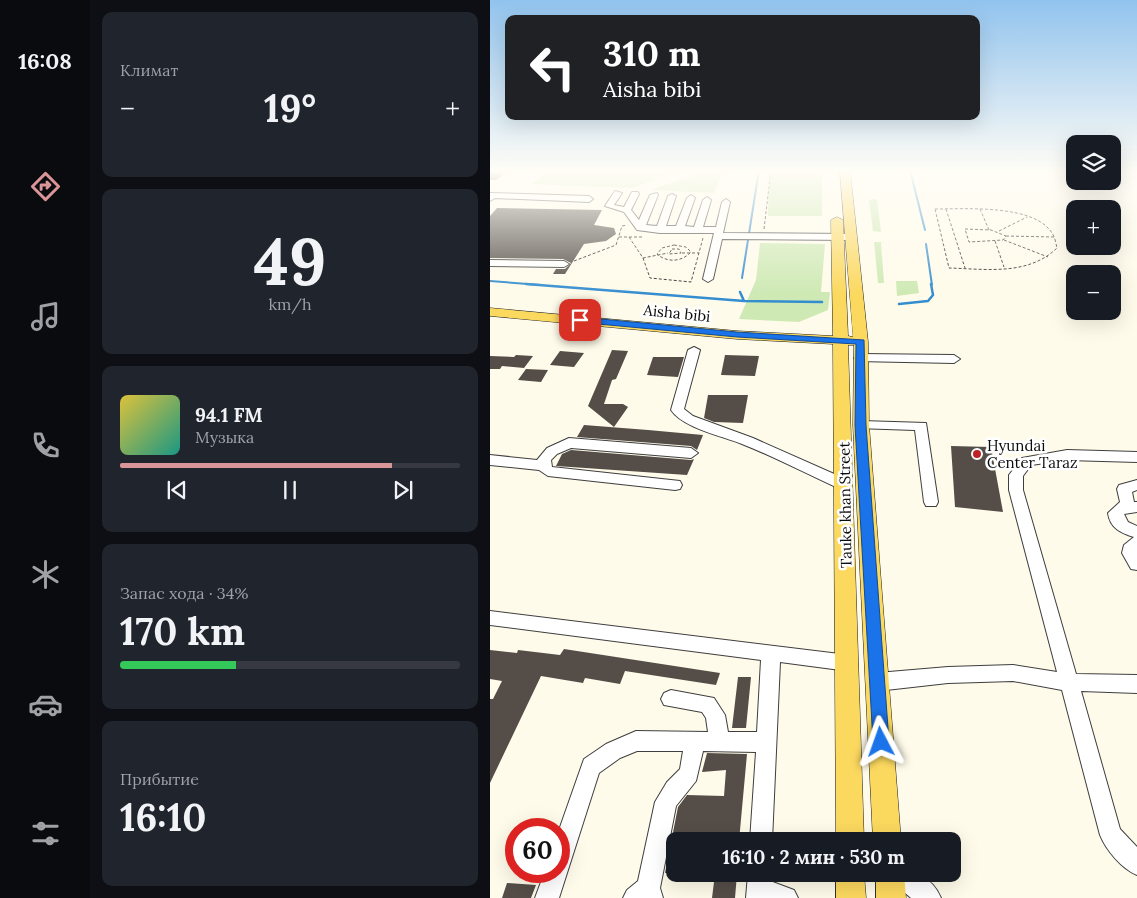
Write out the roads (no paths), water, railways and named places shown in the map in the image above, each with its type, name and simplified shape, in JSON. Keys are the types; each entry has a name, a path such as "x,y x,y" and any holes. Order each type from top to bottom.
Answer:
{"main road":[{"name":"Tauke khan Street","path":"841,212 861,425 886,832"},
{"name":"Tauke khan Street","path":"844,212 844,237 864,316 854,347 844,486 850,832"},
{"name":"Aisha bibi","path":"490,312 854,347"},
{"path":"850,882 851,898"},
{"path":"890,882 891,898"}],"lane":[{"path":"628,212 639,226 660,230 719,233 736,236 844,237"},
{"path":"639,226 646,212"},
{"path":"660,230 666,212"},
{"path":"679,230 686,212"},
{"path":"701,233 705,212"},
{"path":"708,278 724,212"},
{"path":"490,263 564,264"},
{"path":"854,347 954,359"},
{"path":"694,350 677,410 688,419 748,441 844,486"},
{"path":"861,425 921,426 931,502"},
{"path":"543,466 544,458 552,451 569,444 691,453"},
{"path":"1137,458 1067,455 1043,458 1028,461 1016,475 1016,490 1111,835 1137,864"},
{"path":"490,460 543,466 548,471 675,484"},
{"path":"1137,485 1124,489 1132,507 1118,509 1116,517 1121,525 1137,532"},
{"path":"1137,542 1130,549 1130,554 1137,564"},
{"path":"490,618 848,663"},
{"path":"761,832 771,653"},
{"path":"877,682 948,675 1013,673 1068,682 1137,684"},
{"path":"671,699 707,704 715,715 720,742"},
{"path":"570,829 591,766 613,751 636,741 766,742"},
{"path":"645,895 666,802 674,789 689,774 696,742"},
{"path":"910,882 929,898"},
{"path":"547,898 552,883"},
{"path":"758,886 786,898"}],"waterway":[{"path":"742,278 752,212"},
{"path":"920,212 925,230"},
{"path":"926,244 932,285"},
{"path":"490,281 541,285"},
{"path":"526,284 744,301"},
{"path":"899,304 928,301 933,295 931,284"},
{"path":"740,292 744,301"},
{"path":"744,301 822,302"}],"place":[{"name":"Hyundai Center Taraz","path":"977,454"}]}
